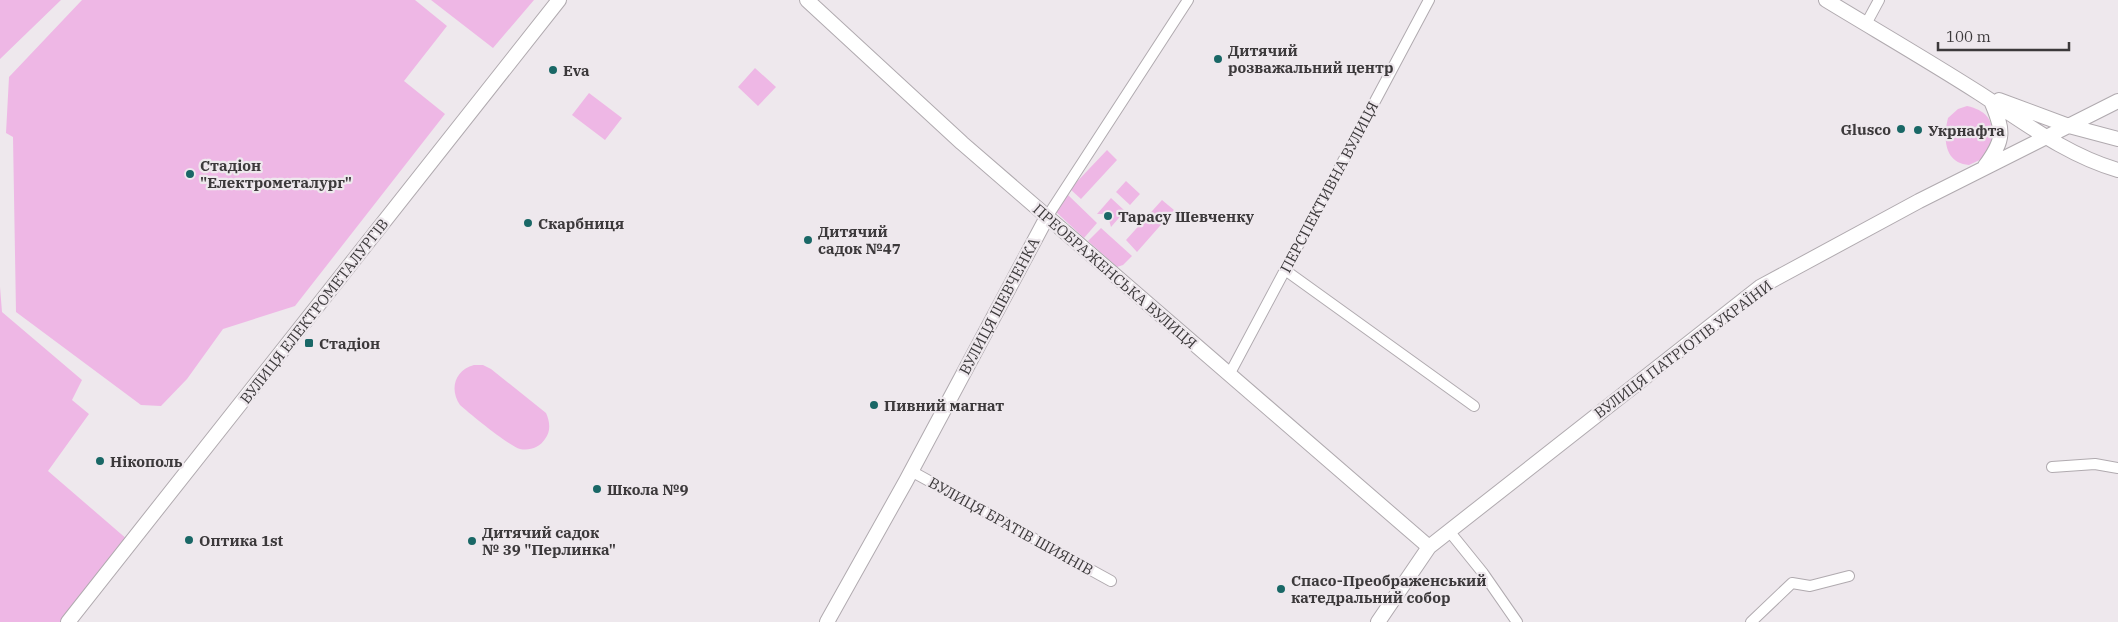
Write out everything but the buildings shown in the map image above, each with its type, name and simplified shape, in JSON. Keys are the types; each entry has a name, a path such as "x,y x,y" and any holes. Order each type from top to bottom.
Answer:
{"main road":[{"name":"ВУЛИЦЯ ЕЛЕКТРОМЕТАЛУРГІВ","path":"68,622 559,0"},
{"name":"ПРЕОБРАЖЕНСЬКА ВУЛИЦЯ","path":"808,0 962,143 1428,547"},
{"path":"1826,0 1985,97 2045,138 2105,167 2118,170"},
{"path":"1985,97 2069,126 2118,139"},
{"path":"1983,169 1998,149 2001,136 1998,118 1985,97"},
{"name":"ВУЛИЦЯ ПАТРІОТІВ УКРАЇНИ","path":"1378,622 1428,547 1760,287 1919,200 2118,101"},
{"name":"ВУЛИЦЯ ШЕВЧЕНКА","path":"827,622 911,471 1047,217"}],"street":[{"name":"ВУЛИЦЯ ШЕВЧЕНКА","path":"1047,217 1188,0"},
{"name":"ПЕРСПЕКТИВНА ВУЛИЦЯ","path":"1229,375 1429,0"},
{"path":"1866,24 1879,0"},
{"path":"1285,270 1474,406"},
{"path":"2052,467 2095,464 2118,468"},
{"name":"ВУЛИЦЯ БРАТІВ ШИЯНІВ","path":"911,471 1111,581"},
{"path":"1448,531 1483,573 1517,622"},
{"path":"1750,622 1792,583 1810,586 1849,576"}],"shaded area":[{"path":"0,0 61,0 0,59"},
{"path":"82,0 415,0 447,26 404,81 445,114 295,306 223,329 187,379 161,406 141,405 16,312 13,137 6,133 9,77"},
{"path":"431,0 534,0 493,48"},
{"path":"755,68 776,87 758,106 738,87"},
{"path":"589,93 622,118 605,140 572,115"},
{"path":"1967,106 1977,109 1984,114 1992,126 1991,140 1986,157 1969,165 1954,160 1947,148 1946,141 1948,118 1958,109"},
{"path":"1107,150 1117,160 1081,199 1070,189"},
{"path":"1126,181 1140,194 1130,205 1116,192"},
{"path":"1068,195 1097,223 1084,238 1055,211"},
{"path":"1111,198 1125,211 1111,227 1109,220 1112,215 1108,211 1103,214 1097,214"},
{"path":"1162,200 1174,210 1137,252 1126,240"},
{"path":"1101,228 1132,256 1123,265 1117,267 1088,241"},
{"path":"0,287 2,312 82,380 72,400 89,414 48,471 128,540 62,622 0,622"},
{"path":"474,365 483,365 491,369 546,413 549,430 543,442 534,448 520,449 515,447 460,405 455,393 456,381 462,371"}],"place":[{"name":"Дитячий розважальний центр","path":"1218,59"},
{"name":"Eva","path":"553,70"},
{"name":"Glusco","path":"1901,129"},
{"name":"Укрнафта","path":"1918,130"},
{"name":"Стадіон \"Електрометалург\"","path":"190,174"},
{"name":"Тарасу Шевченку","path":"1108,216"},
{"name":"Скарбниця","path":"528,223"},
{"name":"Дитячий садок №47","path":"808,240"},
{"name":"Стадіон","path":"309,343"},
{"name":"Пивний магнат","path":"874,405"},
{"name":"Нікополь","path":"100,461"},
{"name":"Школа №9","path":"597,489"},
{"name":"Оптика 1st","path":"189,540"},
{"name":"Дитячий садок № 39 \"Перлинка\"","path":"472,541"},
{"name":"Спасо-Преображенський катедральний собор","path":"1281,589"}]}
